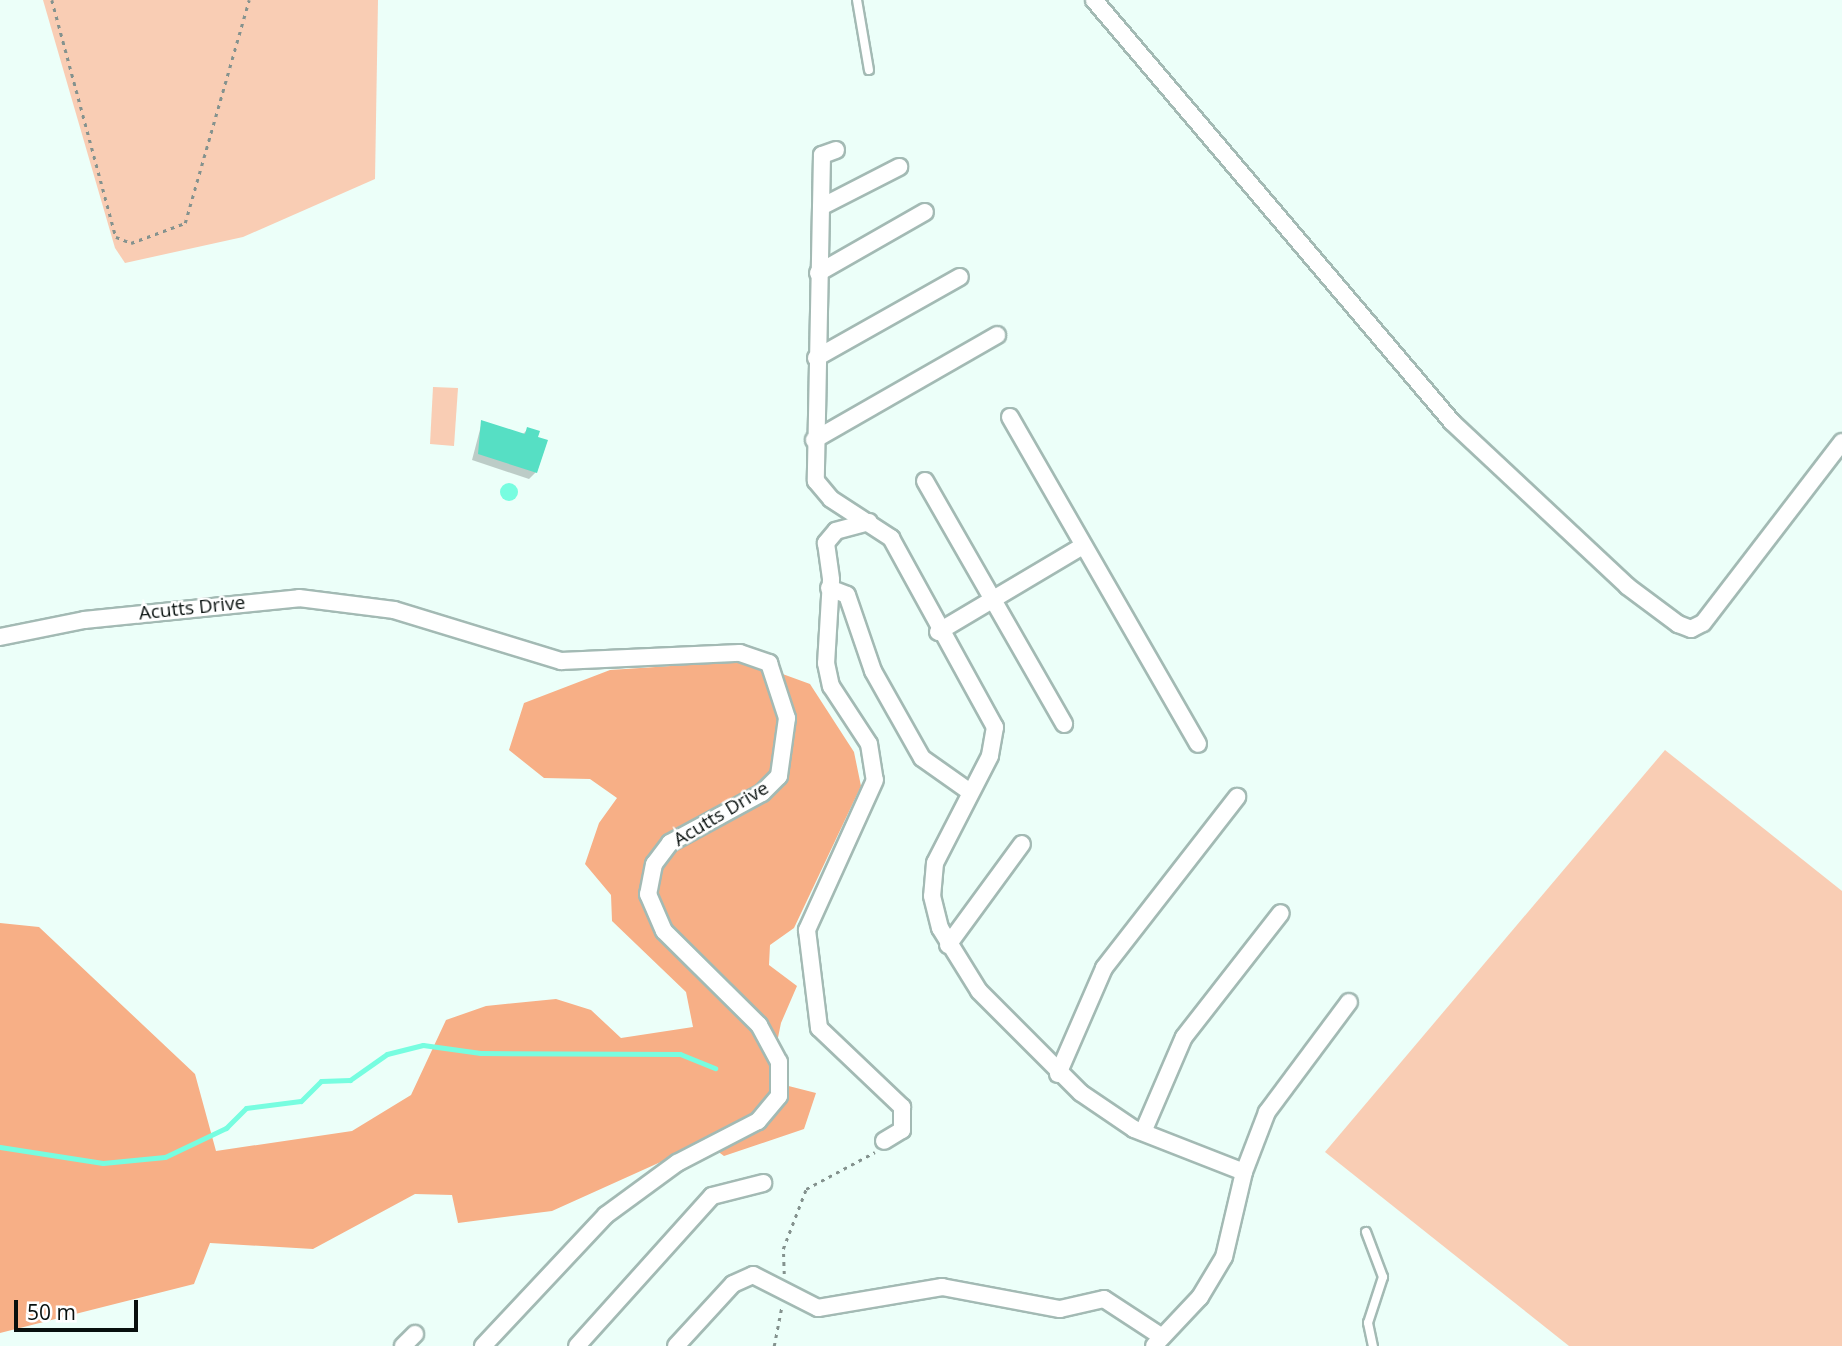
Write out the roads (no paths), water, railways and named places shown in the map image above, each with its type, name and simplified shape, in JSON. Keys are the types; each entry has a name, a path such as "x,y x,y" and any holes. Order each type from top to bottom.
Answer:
{"street":[{"path":"1094,0 1452,422 1627,586 1686,629 1712,612 1842,442"},
{"path":"836,150 822,155 814,440 818,487 869,522 897,546 938,632 994,720 993,748 941,844 933,875 933,903 948,946 979,991 1058,1074 1143,1132 1244,1172"},
{"path":"821,207 899,167"},
{"path":"818,273 925,212"},
{"path":"816,358 960,277"},
{"path":"814,440 997,335"},
{"path":"1010,418 1198,744"},
{"path":"925,481 1064,724"},
{"path":"869,522 830,538 828,672 869,744 875,780 807,925 807,940 819,1028 902,1107 902,1130 884,1141"},
{"path":"938,632 1083,546"},
{"path":"829,588 847,595 873,671 922,758 970,792"},
{"name":"Acutts Drive","path":"0,637 84,620 299,598 394,610 561,661 740,653 769,663 787,718 779,776 762,793 670,843 653,864 648,894 664,931 758,1025 779,1062 779,1096 758,1121 677,1163 606,1215 482,1346"},
{"path":"1058,1074 1104,968 1237,797"},
{"path":"948,946 1022,844"},
{"path":"1143,1132 1184,1037 1280,913"},
{"path":"676,1346 743,1277 764,1277 818,1308 942,1287 1060,1309 1104,1298 1158,1342 1200,1297 1224,1257 1244,1172 1261,1122 1349,1002"},
{"path":"577,1346 712,1196 763,1183"}],"lane":[{"path":"857,0 869,70"},
{"path":"1366,1231 1383,1277 1368,1323 1373,1346"}],"waterway":[{"path":"0,1147 103,1163 165,1157 226,1128 246,1108 301,1101 321,1081 350,1080 387,1054 423,1045 480,1053 680,1054 715,1068"}]}
